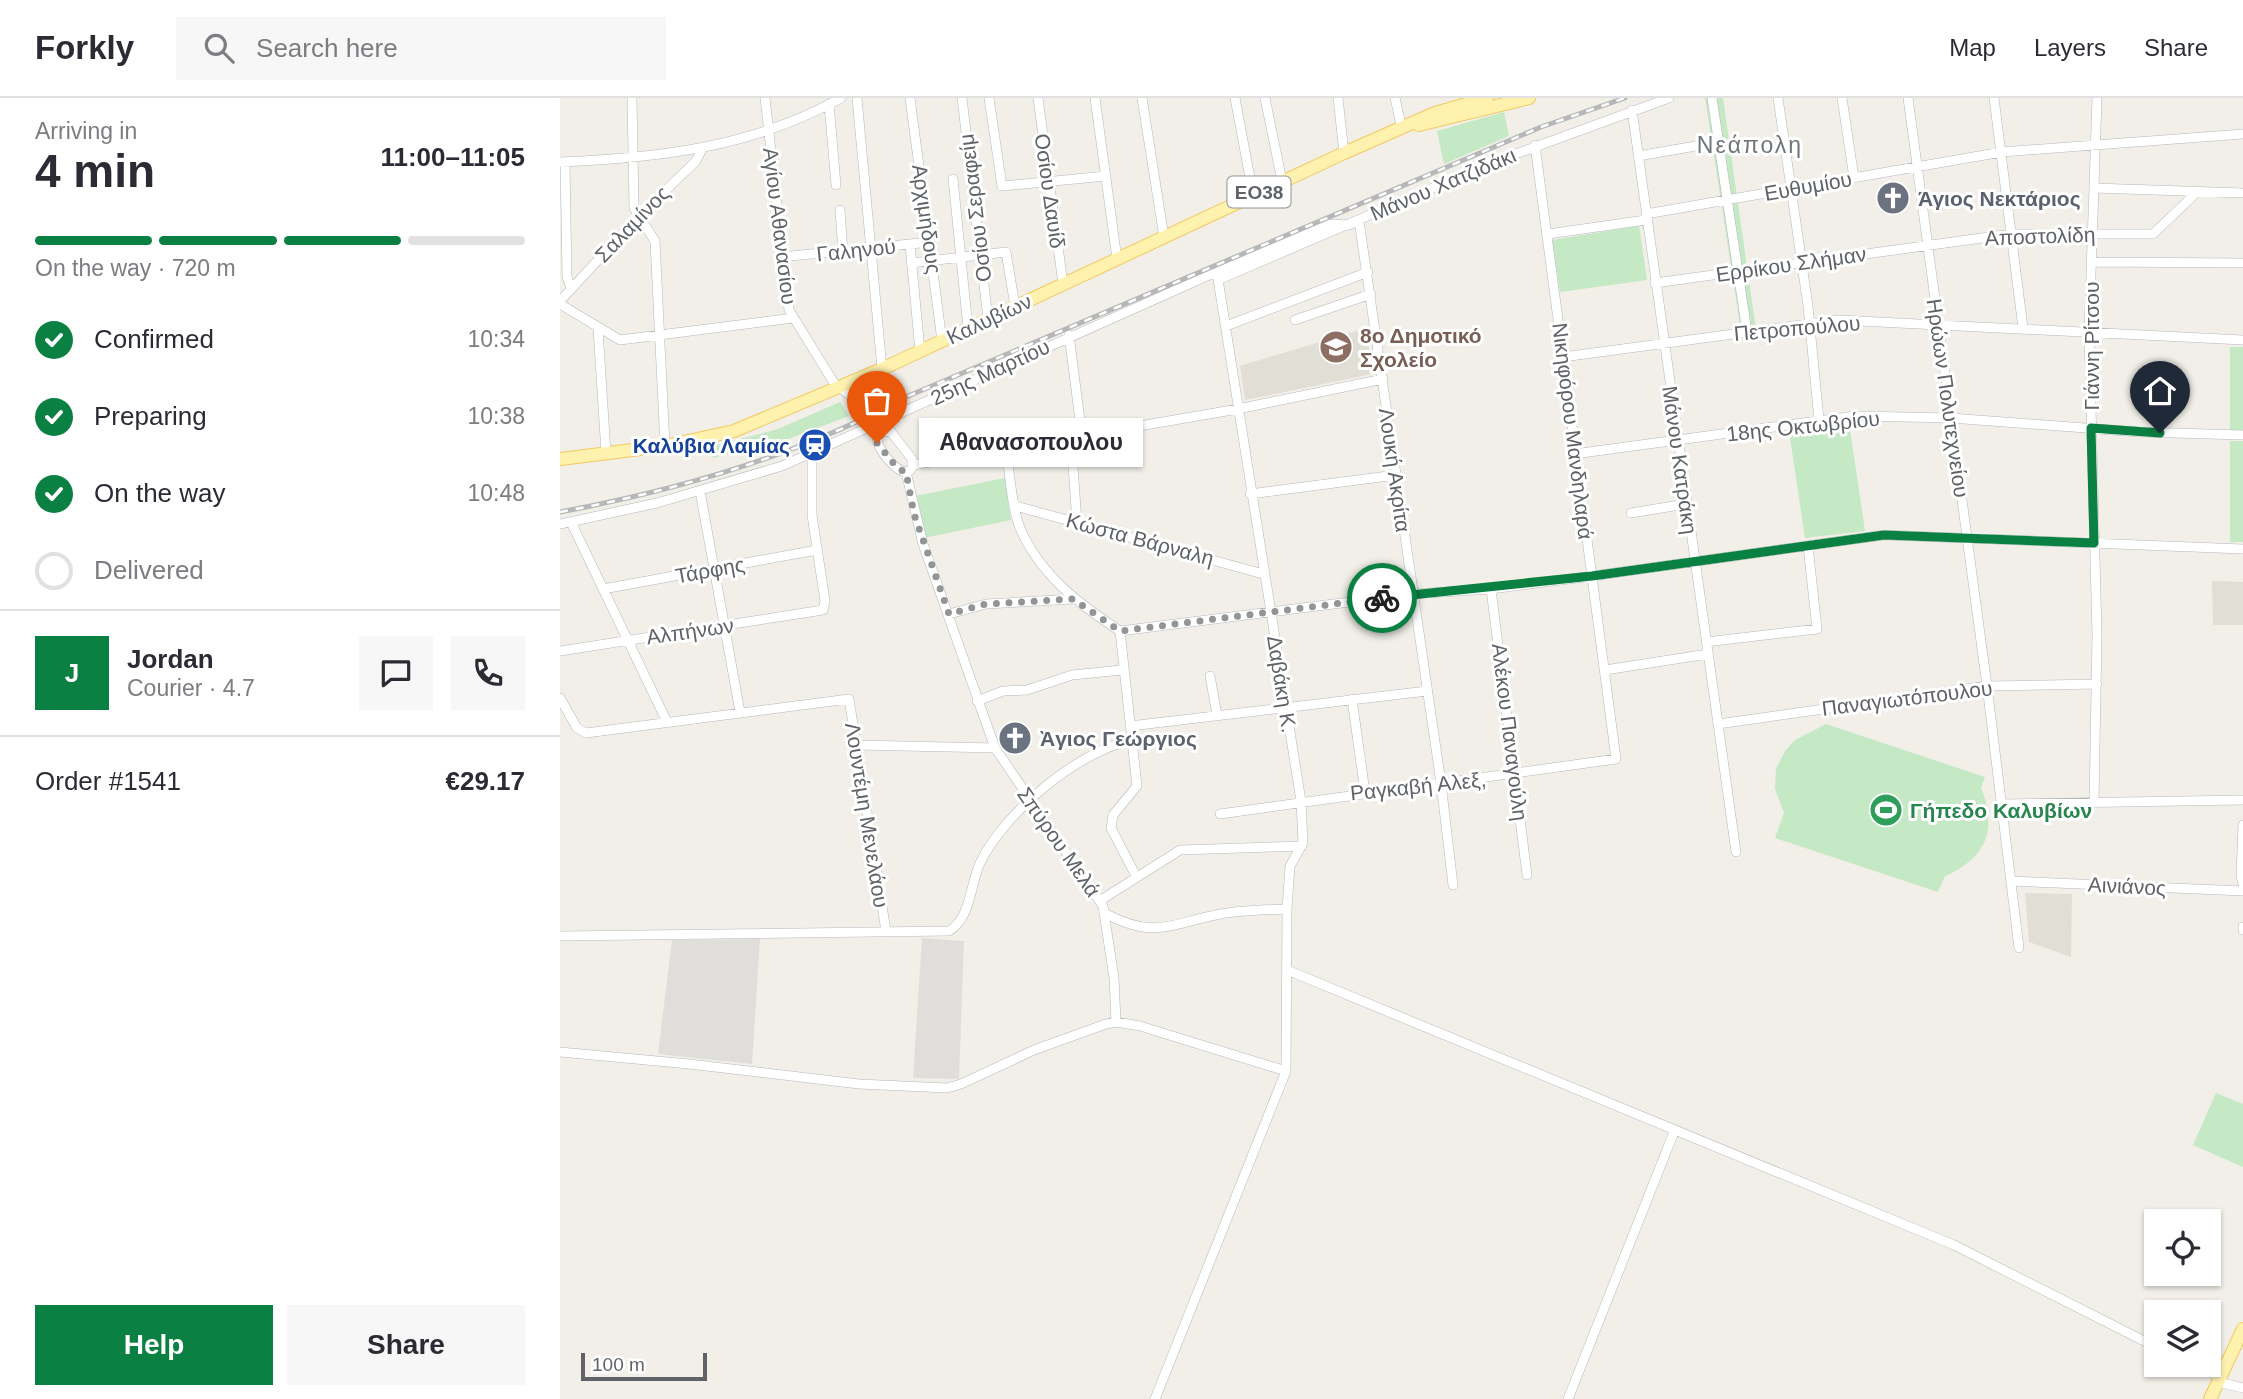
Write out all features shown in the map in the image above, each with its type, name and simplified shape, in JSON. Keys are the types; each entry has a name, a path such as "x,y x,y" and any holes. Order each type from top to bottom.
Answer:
{"main road":[{"name":"Καλυβίων","path":"560,459 665,446 734,431 882,369 1344,153 1435,113 1471,100 1487,98"},
{"name":"Καλυβίων","path":"1402,129 1530,98"},
{"path":"2210,1399 2243,1329"}],"street":[{"path":"632,98 634,208 655,239 665,446"},
{"name":"Αγίου Αθανασίου","path":"765,98 785,292 793,318 840,388 851,396 877,429"},
{"path":"571,288 567,277 562,162 633,159 703,147 768,132 841,98"},
{"path":"857,98 882,369"},
{"name":"Αρχιμήδους","path":"910,98 942,341"},
{"name":"Οσίου Σεραφείμ","path":"962,98 988,319"},
{"path":"989,98 1001,184 1005,187 1106,176"},
{"name":"Οσίου Δαυίδ","path":"1038,98 1063,284"},
{"path":"1095,98 1117,259"},
{"path":"1142,98 1164,237"},
{"path":"1235,98 1253,194"},
{"path":"1265,98 1282,181"},
{"path":"1338,98 1344,153"},
{"path":"1395,98 1402,129"},
{"name":"Μάνου Χατζιδάκι","path":"1219,276 1354,223 1535,145 1669,98"},
{"path":"1712,98 1747,332"},
{"path":"1778,98 1802,262 1819,421"},
{"path":"1842,98 1854,178"},
{"name":"Ηρώων Πολυτεχνείου","path":"1908,98 1987,686 2019,948"},
{"path":"1993,98 2002,152 2022,328"},
{"name":"Γιάννη Ρίτσου","path":"2094,803 2097,684 2089,333 2097,98"},
{"path":"830,104 836,185"},
{"name":"Μάνου Κατράκη","path":"1632,110 1676,440 1736,852"},
{"name":"Ευθυμίου","path":"1548,234 2002,152 2243,134"},
{"path":"1638,156 1719,142"},
{"name":"Νικηφόρου Μανδηλαρά","path":"1535,145 1616,759"},
{"name":"Σαλαμίνος","path":"561,307 571,288 696,161 703,147"},
{"path":"953,179 968,328"},
{"path":"2094,188 2195,194 2243,193"},
{"name":"Αποστολίδη","path":"1926,244 2011,233 2153,234 2195,194"},
{"path":"839,210 843,253"},
{"name":"Λουκή Ακρίτα","path":"1354,223 1368,272 1441,783 1452,885"},
{"name":"Γαληνού","path":"781,257 843,253 930,242"},
{"name":"Ερρίκου Σλήμαν","path":"1655,283 1926,244"},
{"path":"910,245 920,351"},
{"name":"Γαληνού","path":"911,263 1007,253 1015,306"},
{"path":"2091,262 2243,263"},
{"path":"1226,326 1368,272"},
{"name":"Δαβάκη Κ.","path":"1219,276 1250,494 1301,801 1302,846 1290,866 1287,909 1286,1071"},
{"name":"25ης Μαρτίου","path":"560,524 700,491 763,473 877,429 1069,335 1219,276"},
{"path":"1295,320 1371,294"},
{"path":"561,307 620,340 793,318"},
{"name":"Πετροπούλου","path":"1563,357 1847,320 2243,340"},
{"path":"598,329 606,453"},
{"path":"1069,335 1082,436"},
{"path":"913,465 891,432 877,429 879,446 898,469 906,472 913,465 1238,409 1383,379"},
{"name":"18ης Οκτωβρίου","path":"1574,454 1855,416 1951,418 2243,435"},
{"path":"1071,438 1077,523"},
{"path":"1006,449 1020,527 1028,541 1058,585 1073,599 1120,631 1413,594 1491,589 1884,535 2243,550"},
{"path":"812,453 812,515 817,550"},
{"name":"Σπύρου Μελά","path":"906,472 914,514 995,748 1101,900 1106,914 1114,978 1116,1021"},
{"path":"1250,494 1396,475"},
{"path":"560,698 577,728 586,733 740,712 700,491"},
{"path":"1631,513 1686,504"},
{"name":"Κώστα Βάρναλη","path":"1016,506 1263,574"},
{"path":"571,522 667,722"},
{"path":"1706,642 1817,629 1808,546"},
{"name":"Τάρφης","path":"603,589 817,550"},
{"name":"Αλπήνων","path":"560,651 821,611 825,601 817,550"},
{"name":"Αλέκου Παναγούλη","path":"1491,589 1527,875"},
{"path":"949,614 986,604 1073,599"},
{"path":"1120,631 1122,670 1137,786 1113,815 1111,828 1136,876"},
{"path":"1605,670 1708,654"},
{"path":"977,701 1003,691 1027,690 1072,675 1122,670"},
{"path":"1210,676 1217,715"},
{"name":"Παναγιωτόπουλου","path":"1718,724 1987,686 2097,684"},
{"path":"1130,726 1427,691"},
{"name":"Λουντέμη Μενελάου","path":"740,712 849,699 886,930"},
{"path":"1352,699 1365,792"},
{"path":"560,936 886,930 941,932 952,929 966,908 979,864 1006,824 1031,801 1091,755 1132,740"},
{"path":"857,745 995,748"},
{"name":"Ραγκαβή Αλεξ,","path":"1220,814 1616,759"},
{"path":"2002,804 2243,800"},
{"path":"2243,825 2243,884"},
{"path":"1101,900 1180,850 1302,846"},
{"name":"Αινιάνος","path":"2011,881 2243,891"},
{"path":"1106,914 1141,929 1157,929 1219,915 1287,909"},
{"path":"1287,970 1674,1132 1954,1245 2144,1341"},
{"path":"560,1052 859,1084 947,1088 1034,1050 1116,1021 1286,1071 1155,1399"},
{"path":"1568,1399 1674,1132"},
{"path":"2216,1377 2243,1388"}],"shaded area":[{"name":"8ο Δημοτικό Σχολείο","path":"1366,328 1372,374 1245,400 1240,366"},
{"path":"2212,581 2243,582 2243,625 2213,625"},
{"path":"2025,893 2072,894 2071,957 2029,942"},
{"path":"922,938 964,941 959,1079 913,1078"},
{"path":"760,939 752,1064 658,1054 672,940"}],"green space":[{"path":"1705,98 1723,98 1756,330 1741,331"},
{"path":"1504,112 1509,136 1444,164 1437,131"},
{"path":"1639,226 1647,280 1560,292 1552,240"},
{"path":"2230,347 2243,347 2243,431 2230,431"},
{"path":"840,402 849,416 788,439 713,458 710,447 778,429"},
{"path":"1849,423 1865,531 1805,538 1789,431"},
{"path":"2230,441 2243,441 2243,542 2230,542"},
{"path":"1005,478 1011,520 924,538 915,496"},
{"name":"Γήπεδο Καλυβίων","path":"1826,724 1985,777 1981,788 1988,817 1985,841 1970,861 1945,876 1938,892 1775,838 1784,813 1775,789 1776,769 1785,751 1795,740"},
{"path":"2216,1093 2243,1104 2243,1167 2193,1145"}],"railway":[{"path":"560,512 694,481 781,453 866,418 906,397 1541,127 1625,98"}],"way so far":[{"path":"877,443 898,469 906,472 923,544 949,614 986,604 1053,603 1073,599 1120,631 1382,598"}],"place":[{"name":"Άγιος Νεκτάριος","path":"1893,198"},
{"name":"8ο Δημοτικό Σχολείο","path":"1336,347"},
{"name":"Αθανασοπουλου","path":"877,443"},
{"name":"Καλύβια Λαμίας","path":"815,445"},
{"name":"Ὰγιος Γεώργιος","path":"1015,738"},
{"name":"Γήπεδο Καλυβίων","path":"1886,810"}],"district":[{"name":"Νεάπολη","path":"1750,145"}],"route":[{"path":"1382,598 1491,589 1884,535 2094,543 2091,428 2160,433"}]}
